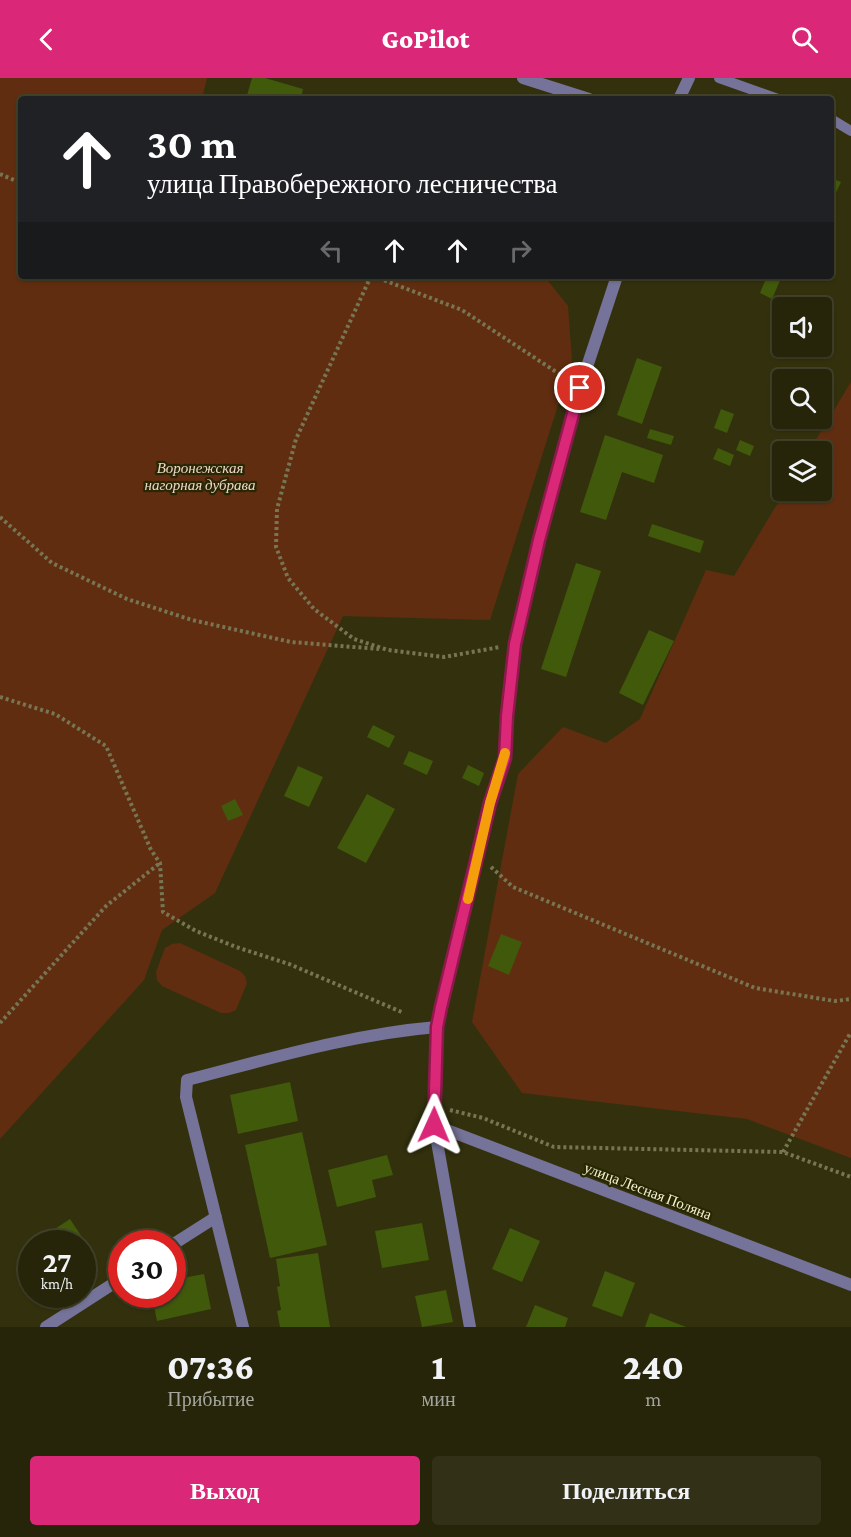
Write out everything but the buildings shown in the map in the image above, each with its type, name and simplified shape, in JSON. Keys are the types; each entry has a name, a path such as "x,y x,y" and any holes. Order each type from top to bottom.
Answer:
{"street":[{"path":"523,78 580,96"},
{"path":"680,96 689,78"},
{"path":"470,1327 434,1125 437,1027 490,803 505,758 515,644 539,540 580,388 616,279"},
{"path":"243,1327 186,1097 187,1080 297,1051 399,1030 437,1027"},
{"name":"улица Лесная Поляна","path":"434,1125 851,1285"},
{"path":"186,1236 216,1217"},
{"path":"46,1327 108,1287"}],"lane":[{"path":"719,78 770,96"},
{"path":"834,121 851,131"}],"path":[{"path":"0,174 18,182"},
{"path":"371,279 296,439 277,509 276,547 288,578 314,609 354,639 388,650"},
{"path":"380,279 462,310 580,388"},
{"path":"0,517 52,562 127,598 192,620 291,642 444,657 515,644"},
{"path":"0,697 55,714 106,746 152,850 160,863 164,912 196,931 289,964 405,1014"},
{"path":"478,856 513,887 755,988 835,1001 851,999"},
{"path":"0,1023 106,906 160,863"},
{"path":"783,1152 851,1032"},
{"path":"434,1106 483,1118 554,1147 783,1152 851,1177"}],"green space":[{"name":"Воронежская нагорная дубрава","path":"0,78 207,78 203,96 18,96 18,279 546,279 568,306 572,361 490,620 343,616 215,893 162,930 144,980 0,1139"},
{"path":"851,382 851,1158 747,1119 522,1093 472,1022 518,774 563,727 606,743 640,719 706,570 734,576 779,501 832,501 832,441 815,441 822,429 832,429 832,413"},
{"path":"180,943 240,971 245,976 247,983 236,1010 221,1013 162,986 157,980 156,972 165,948"}],"slow traffic":[{"path":"468,899 490,803 505,753"}],"route":[{"path":"434,1125 437,1027 490,803 505,758 515,644 539,540 580,388"}]}
